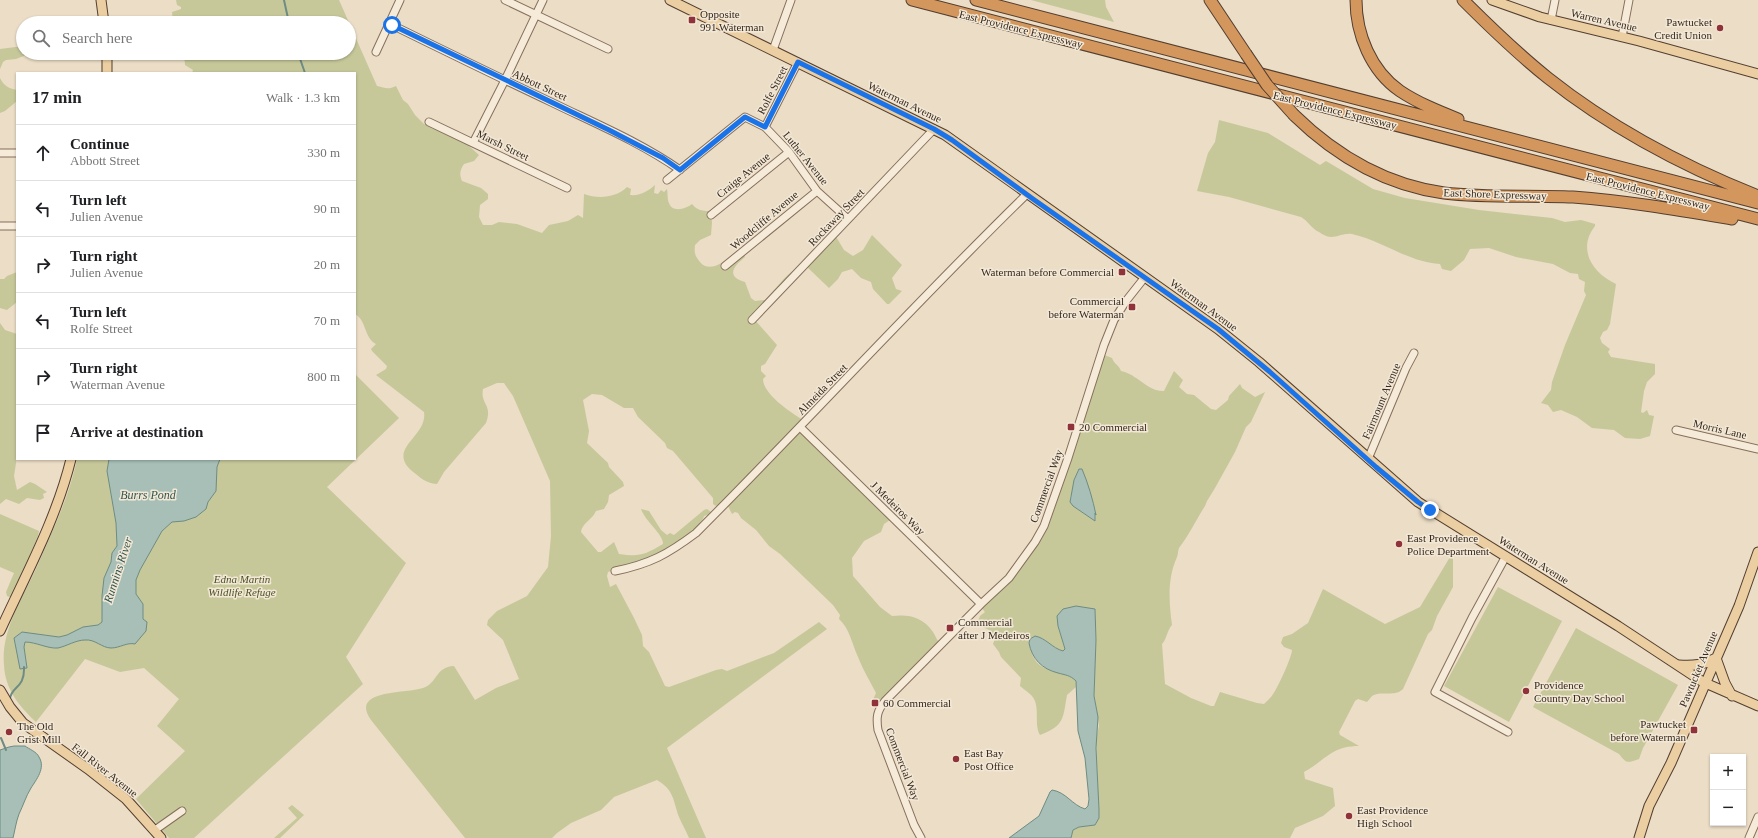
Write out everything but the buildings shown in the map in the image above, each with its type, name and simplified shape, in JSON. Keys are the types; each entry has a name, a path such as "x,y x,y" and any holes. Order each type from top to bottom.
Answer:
{"highway":[{"name":"East Providence Expressway","path":"912,0 1758,219"},
{"name":"East Providence Expressway","path":"976,0 1758,202"},
{"path":"1210,0 1246,54"},
{"name":"East Shore Expressway","path":"1219,0 1246,54 1267,86 1294,115 1317,136 1347,158 1379,175 1420,188 1455,194 1570,197 1624,202 1658,206 1758,224"},
{"path":"1356,0 1358,24 1362,40 1385,79 1399,91 1420,103 1502,136"},
{"path":"1464,1 1530,63 1572,96 1607,120 1646,144 1681,162 1758,196"}],"main road":[{"path":"101,0 103,16"},
{"name":"Waterman Avenue","path":"670,0 934,129 964,148 1218,329 1245,350 1418,502 1506,556 1706,684 1758,706"},
{"name":"Warren Avenue","path":"1492,0 1551,20 1622,37 1758,74"},
{"path":"106,60 107,72"},
{"path":"0,631 48,528 66,480 71,460"},
{"name":"Pawtucket Avenue","path":"1639,838 1649,806 1671,763 1739,606 1758,552"},
{"path":"1677,665 1695,666 1708,663 1716,658 1725,683 1732,696"},
{"name":"Fall River Avenue","path":"0,690 10,707 23,723 88,769 126,799 161,838"}],"street":[{"path":"376,52 400,0"},
{"path":"505,0 608,49"},
{"path":"473,143 543,0"},
{"path":"773,50 791,0"},
{"path":"1551,20 1555,0"},
{"path":"1622,37 1630,0"},
{"name":"Abbott Street","path":"390,22 392,25 616,133 663,158 680,170"},
{"name":"Rolfe Street","path":"765,127 798,62"},
{"name":"Luther Avenue","path":"680,170 745,117 765,127 789,152 817,191 848,219"},
{"name":"Marsh Street","path":"429,122 567,188"},
{"name":"Rockaway Street","path":"752,320 934,129"},
{"name":"Craige Avenue","path":"711,215 789,152"},
{"path":"0,153 16,153"},
{"path":"668,180 680,170"},
{"name":"Woodcliffe Avenue","path":"725,266 817,191"},
{"name":"Almeida Street","path":"615,571 633,568 670,552 696,533 800,427 971,248 1027,194"},
{"path":"0,226 16,226"},
{"name":"Commercial Way","path":"921,838 914,825 878,730 876,717 880,707 885,701 981,604 1009,578 1035,542 1044,526 1082,417 1104,345 1114,320 1145,277"},
{"name":"Fairmount Avenue","path":"1368,459 1406,368 1414,353"},
{"name":"J Medeiros Way","path":"800,427 981,604"},
{"name":"Morris Lane","path":"1676,430 1758,449"},
{"path":"1506,556 1472,618 1435,692 1508,732"},
{"path":"155,830 182,811"},
{"path":"1749,838 1758,817"}],"green space":[{"path":"176,0 339,0 346,16 172,16 172,12 181,9 181,7 177,5"},
{"path":"1031,0 1105,0 1106,7 1114,22"},
{"path":"356,38 377,86 389,88 396,86 403,100 424,124 433,129 436,126 471,144 469,146 479,155 474,161 464,164 460,174 462,181 481,188 488,194 488,199 480,205 479,217 483,225 492,225 499,222 517,224 542,233 549,225 568,221 578,215 583,218 584,194 601,197 618,193 627,187 631,189 630,195 638,195 655,185 654,193 658,194 661,190 664,192 667,189 668,201 673,208 683,209 692,204 700,210 710,211 712,222 711,235 700,240 695,245 696,256 705,266 710,267 727,260 741,249 745,257 735,267 733,274 739,280 745,282 751,298 755,301 765,300 784,278 795,270 754,319 777,345 765,364 761,366 761,371 766,376 763,379 764,385 767,391 778,402 803,420 802,426 893,518 884,524 881,532 864,541 852,558 853,576 880,607 892,616 910,616 925,623 942,645 876,712 875,705 872,702 876,693 864,671 846,627 839,619 840,615 833,605 780,554 769,546 756,530 741,518 738,513 735,512 732,514 727,504 716,506 713,504 713,498 673,451 667,448 665,443 638,417 633,408 624,408 602,395 592,394 583,400 589,431 587,443 608,463 609,467 623,482 624,486 609,495 608,502 604,509 596,511 582,529 581,532 598,552 601,552 614,542 619,554 632,555 646,553 663,544 660,536 643,514 641,509 649,511 661,530 667,535 670,533 674,535 704,510 707,509 711,512 711,514 704,516 702,521 691,533 658,558 642,564 608,572 607,576 610,587 616,584 642,635 643,646 649,652 665,686 669,687 716,670 722,669 727,671 774,653 819,622 827,629 667,748 706,838 689,838 679,817 670,792 657,780 614,797 601,810 571,823 552,838 465,838 371,720 366,710 367,703 373,698 382,695 415,690 428,686 443,669 454,666 475,700 496,688 519,679 503,640 487,625 488,620 497,611 527,596 548,567 551,536 550,481 513,396 504,383 497,383 483,389 483,398 488,412 486,423 444,472 437,484 429,483 423,480 405,463 403,456 405,449 420,429 424,421 424,412 376,375 386,369 387,366 372,351 371,349 376,344 369,338 362,321 356,315 356,72 192,72 193,70 185,65 185,60 356,60"},
{"path":"16,47 16,59 6,60 3,62 0,69 0,49"},
{"path":"0,78 7,86 16,90 16,102 5,111 0,113"},
{"path":"1219,120 1268,133 1320,165 1326,161 1373,189 1405,198 1479,210 1552,218 1565,222 1581,220 1595,224 1587,243 1587,252 1594,267 1600,274 1616,284 1610,324 1600,338 1602,343 1610,349 1608,352 1611,357 1655,364 1655,374 1647,382 1644,391 1641,412 1643,413 1647,410 1649,415 1654,416 1650,436 1640,439 1625,438 1614,430 1592,428 1577,417 1561,410 1553,412 1548,405 1541,403 1551,390 1552,382 1565,345 1586,295 1584,291 1585,282 1579,279 1578,274 1570,273 1553,264 1516,257 1489,248 1470,249 1464,260 1451,271 1442,269 1440,264 1417,259 1363,237 1352,234 1334,237 1326,236 1314,229 1301,217 1229,197 1197,191 1208,153 1215,142"},
{"path":"835,235 844,250 853,256 863,250 872,235 902,265 892,278 896,289 902,291 889,304 887,304 873,289 871,282 861,278 852,269 842,272 838,279 829,288 806,266"},
{"path":"16,272 16,303 7,310 0,308 0,279 4,279"},
{"path":"0,323 5,330 16,334 17,460 14,476 17,490 30,482 47,492 43,494 44,498 40,500 27,498 19,504 6,499 0,504"},
{"path":"1102,354 1112,358 1121,371 1158,391 1164,391 1174,371 1183,380 1179,387 1187,394 1194,395 1211,409 1216,410 1228,400 1229,396 1240,384 1242,388 1255,397 1265,392 1251,422 1246,427 1235,452 1179,549 1170,582 1170,608 1172,625 1162,644 1165,684 1191,698 1211,706 1214,706 1220,692 1264,704 1276,689 1287,667 1291,654 1292,650 1284,647 1281,643 1283,637 1292,634 1308,623 1323,589 1385,624 1420,607 1453,552 1453,587 1437,616 1432,630 1428,634 1403,689 1396,693 1374,695 1367,702 1358,699 1355,701 1339,732 1340,735 1359,746 1342,748 1335,751 1304,772 1305,779 1333,788 1335,806 1323,816 1295,828 1290,838 1071,838 1073,830 1079,827 1095,825 1099,818 1096,738 1099,726 1094,696 1096,640 1095,609 1058,626 1065,649 1063,651 1039,637 1035,636 1030,639 1032,652 1036,661 1042,667 1071,676 1075,680 1076,684 1076,687 1067,695 1061,720 1054,728 1040,735 1037,725 1037,708 1034,698 1020,686 1021,678 1001,657 993,644 995,638 991,631 977,624 980,616 985,612 979,605 987,599 1034,545","holes":["1082,469 1096,514 1095,513 1095,521 1073,506 1070,498"]},
{"name":"Edna Martin Wildlife Refuge","path":"356,375 399,418 356,459"},
{"name":"Edna Martin Wildlife Refuge","path":"77,460 355,460 327,487 406,563 346,657 363,684 194,838 169,838 136,799 185,751 157,726 179,699 144,668 120,672 85,659 36,722 24,710 14,696 7,682 4,665 4,653 9,628 13,616 59,516 74,473"},
{"path":"0,514 39,531 12,598 7,596 6,592 14,573 0,567"},
{"path":"1498,587 1562,621 1509,722 1444,686"},
{"path":"1576,628 1678,685 1643,748 1639,759 1628,762 1619,754 1533,707"},
{"path":"292,805 304,815 280,838 274,838 297,818 288,808"}],"water":[{"name":"Burrs Pond","path":"109,460 220,460 217,467 216,491 208,502 206,509 196,517 184,521 172,522 162,531 140,570 136,580 136,594 143,604 143,619 147,622 146,631 135,644 108,648 92,641 85,640 54,648 25,642 24,647 27,668 20,669 14,638 22,632 59,637 67,635 83,627 98,625 102,622 104,578 111,562 112,553 117,546 116,523 107,471"},
{"path":"1079,469 1082,469 1090,492 1096,515 1095,513 1095,521 1073,506 1070,502 1074,480"},
{"path":"1076,606 1095,609 1096,640 1094,696 1098,717 1096,748 1099,818 1095,825 1079,827 1073,830 1071,838 1009,838 1039,816 1052,790 1061,793 1080,807 1085,809 1088,806 1089,799 1085,758 1078,731 1076,681 1070,676 1052,671 1043,666 1035,658 1030,649 1029,643 1030,639 1035,636 1063,651 1065,649 1058,626 1057,616 1063,609"},
{"path":"14,746 25,746 37,754 41,761 41,770 19,814 13,838 0,838 0,750"}],"waterway":[{"name":"Runnins River","path":"284,0 287,16"},
{"name":"Runnins River","path":"300,60 305,72"},
{"name":"Runnins River","path":"10,699 11,695 22,679 24,667"},
{"name":"Runnins River","path":"1,738 6,750"}],"place":[{"name":"Opposite 991 Waterman","path":"692,20"},
{"name":"Pawtucket Credit Union","path":"1720,28"},
{"name":"Waterman before Commercial","path":"1122,272"},
{"name":"Commercial before Waterman","path":"1132,307"},
{"name":"20 Commercial","path":"1071,427"},
{"name":"East Providence Police Department","path":"1399,544"},
{"name":"Commercial after J Medeiros","path":"950,628"},
{"name":"Providence Country Day School","path":"1526,691"},
{"name":"60 Commercial","path":"875,703"},
{"name":"Pawtucket before Waterman","path":"1694,730"},
{"name":"The Old Grist Mill","path":"9,732"},
{"name":"East Bay Post Office","path":"956,759"},
{"name":"East Providence High School","path":"1349,816"}],"route":[{"path":"392,25 609,130 663,158 680,170 712,142 745,117 765,127 798,62 945,135 1001,174 1033,199 1218,329 1270,372 1376,467 1418,502 1430,510"}]}
